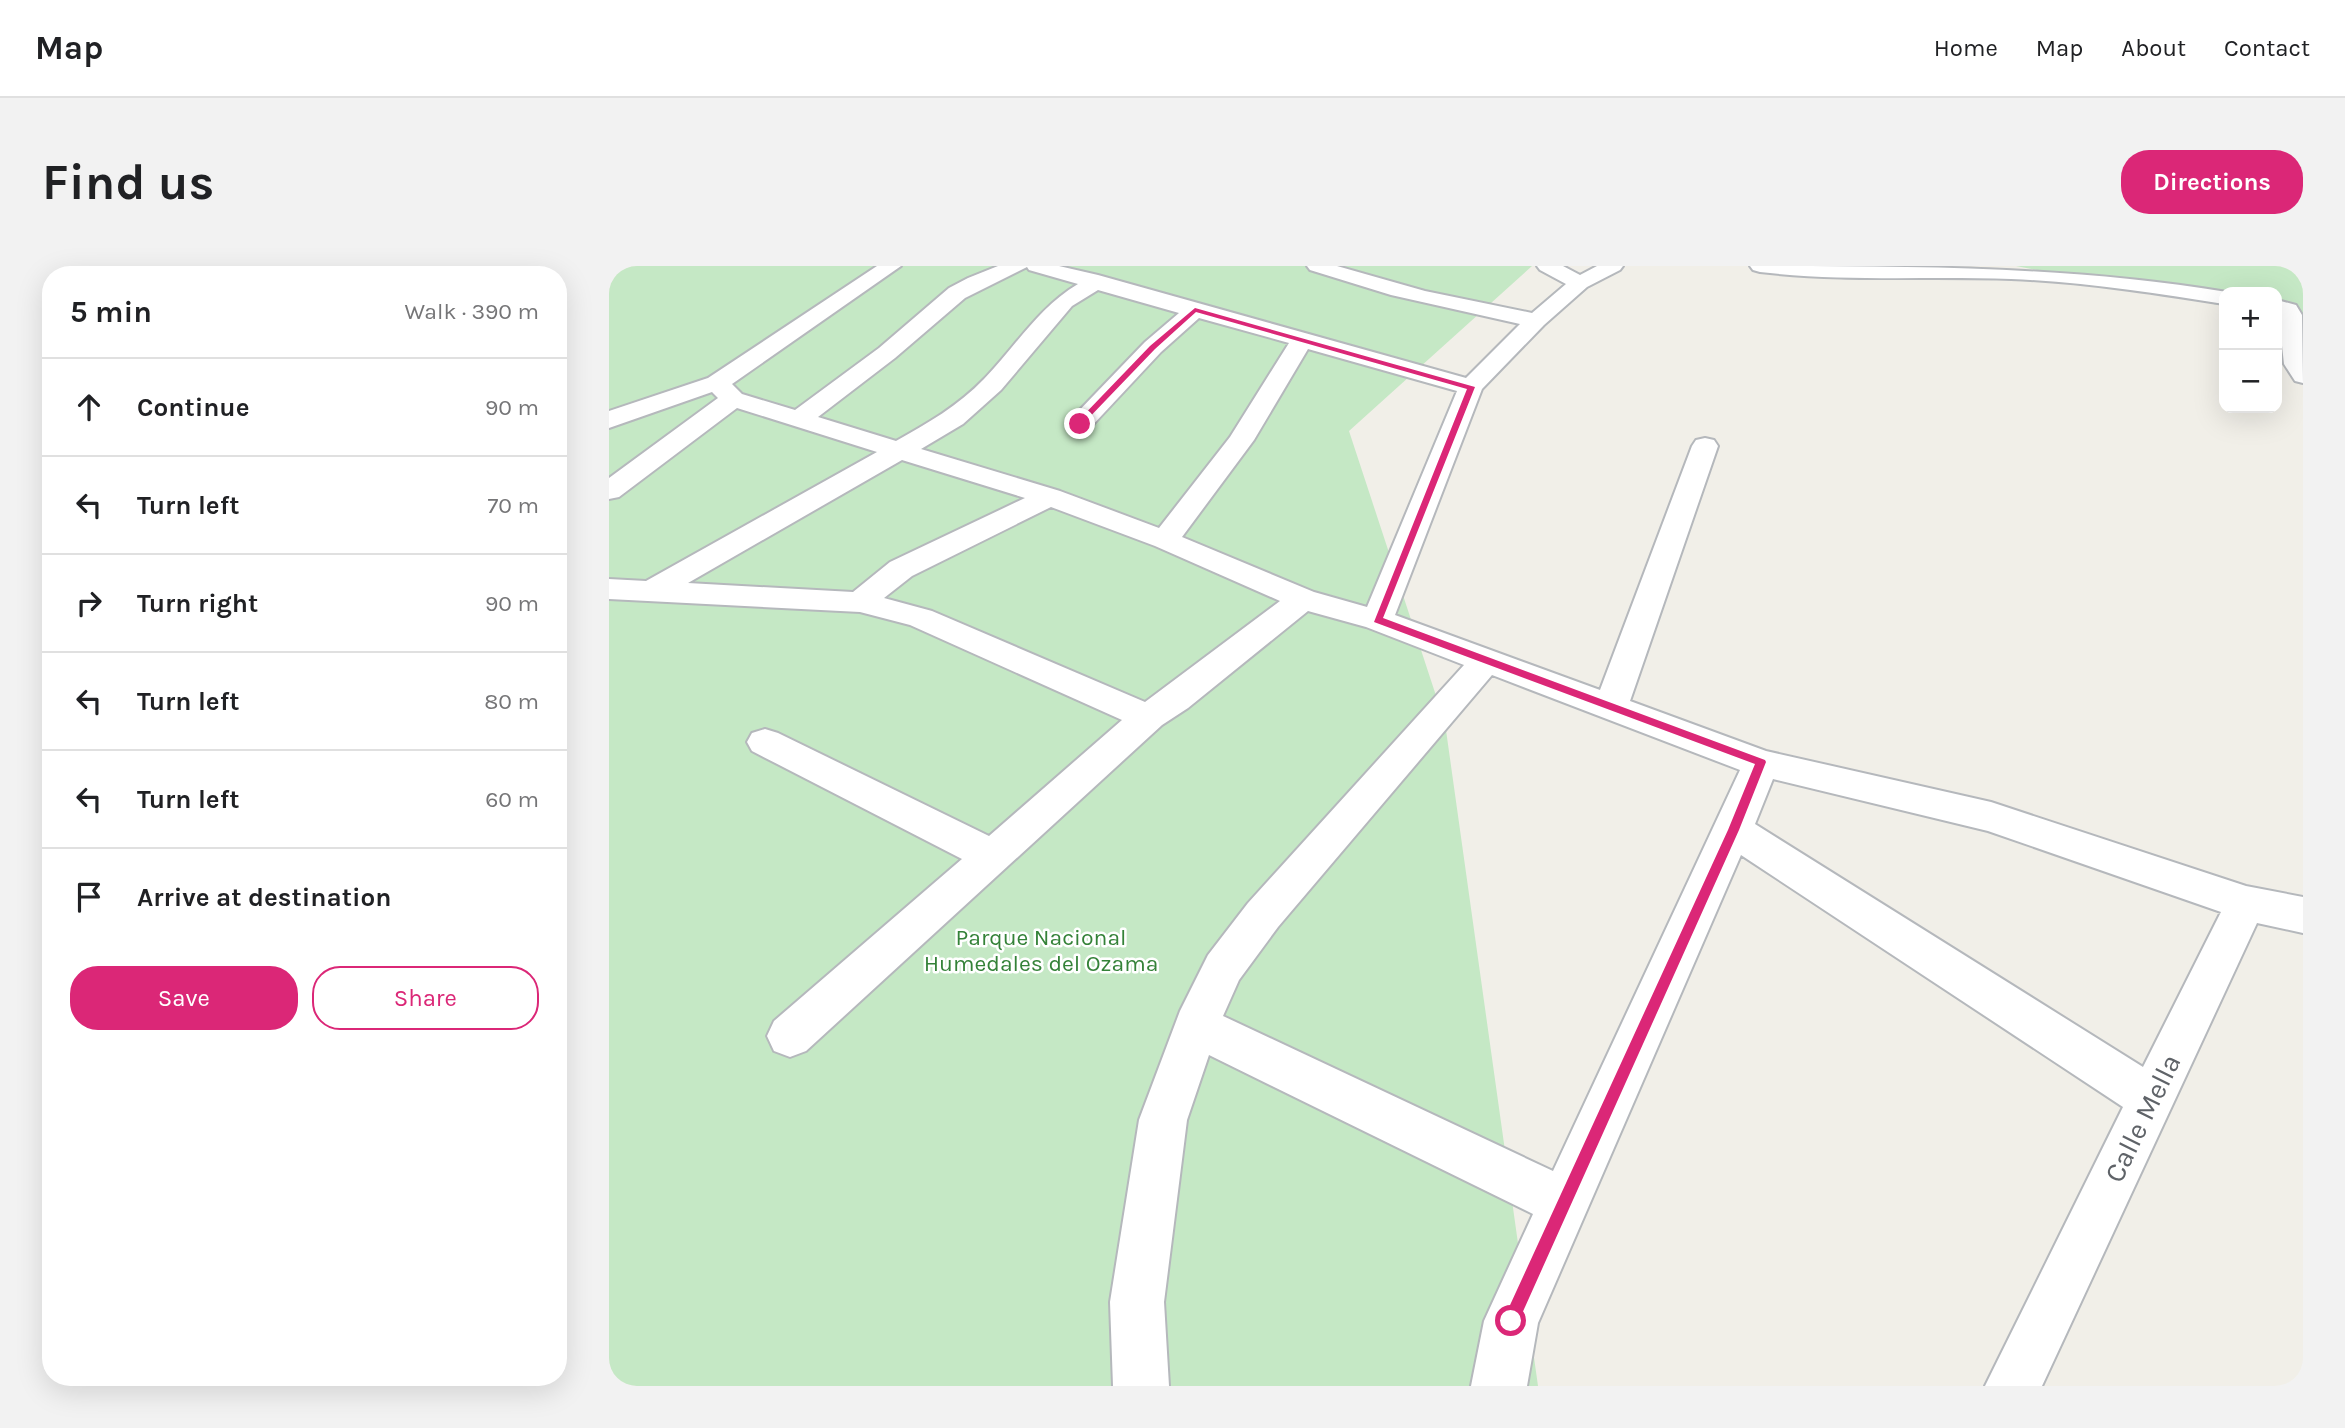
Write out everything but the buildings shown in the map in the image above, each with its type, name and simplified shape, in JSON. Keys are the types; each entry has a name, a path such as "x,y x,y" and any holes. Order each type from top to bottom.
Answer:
{"street":[{"path":"609,491 725,391 891,266"},
{"path":"799,419 887,354 957,293 975,282 1017,266"},
{"path":"1036,266 1098,281 1471,387"},
{"path":"1317,266 1436,302 1536,320"},
{"path":"1547,266 1580,283"},
{"path":"1377,620 1471,387 1536,320 1580,283 1613,266"},
{"path":"1760,266 1822,271 1943,270 2117,280 2219,297"},
{"path":"653,590 901,452 954,419 992,385 1064,301 1098,281"},
{"path":"2282,308 2291,315 2296,364 2303,376"},
{"path":"1080,424 1153,347 1195,310"},
{"path":"1165,540 1241,440 1303,339"},
{"path":"609,420 679,394 725,391 799,419 1050,497 1165,540 1303,599 1377,620 1761,762 1991,817 2246,903 2303,915"},
{"path":"1611,706 1705,446"},
{"path":"860,602 901,569 1050,497"},
{"path":"609,589 860,602 921,618 1123,708 1150,716"},
{"path":"790,1036 1150,716 1176,699 1303,599"},
{"path":"1141,1386 1137,1302 1163,1120 1196,1026 1223,968 1263,915 1487,660"},
{"path":"765,742 993,856"},
{"path":"1499,1386 1511,1321 1733,830 1761,762"},
{"path":"1733,830 2151,1098"},
{"name":"Calle Mella","path":"2013,1386 2246,903"},
{"path":"1196,1026 1565,1203"}],"green space":[{"name":"Parque Nacional Humedales del Ozama","path":"609,266 1532,266 1349,431 1445,723 1538,1386 609,1386"},
{"path":"2016,266 2303,266 2303,321 2282,317 2282,287 2219,287 2219,305"}],"route":[{"path":"1080,424 1153,347 1195,310 1471,387 1377,620 1761,762 1733,830 1511,1321"}]}
